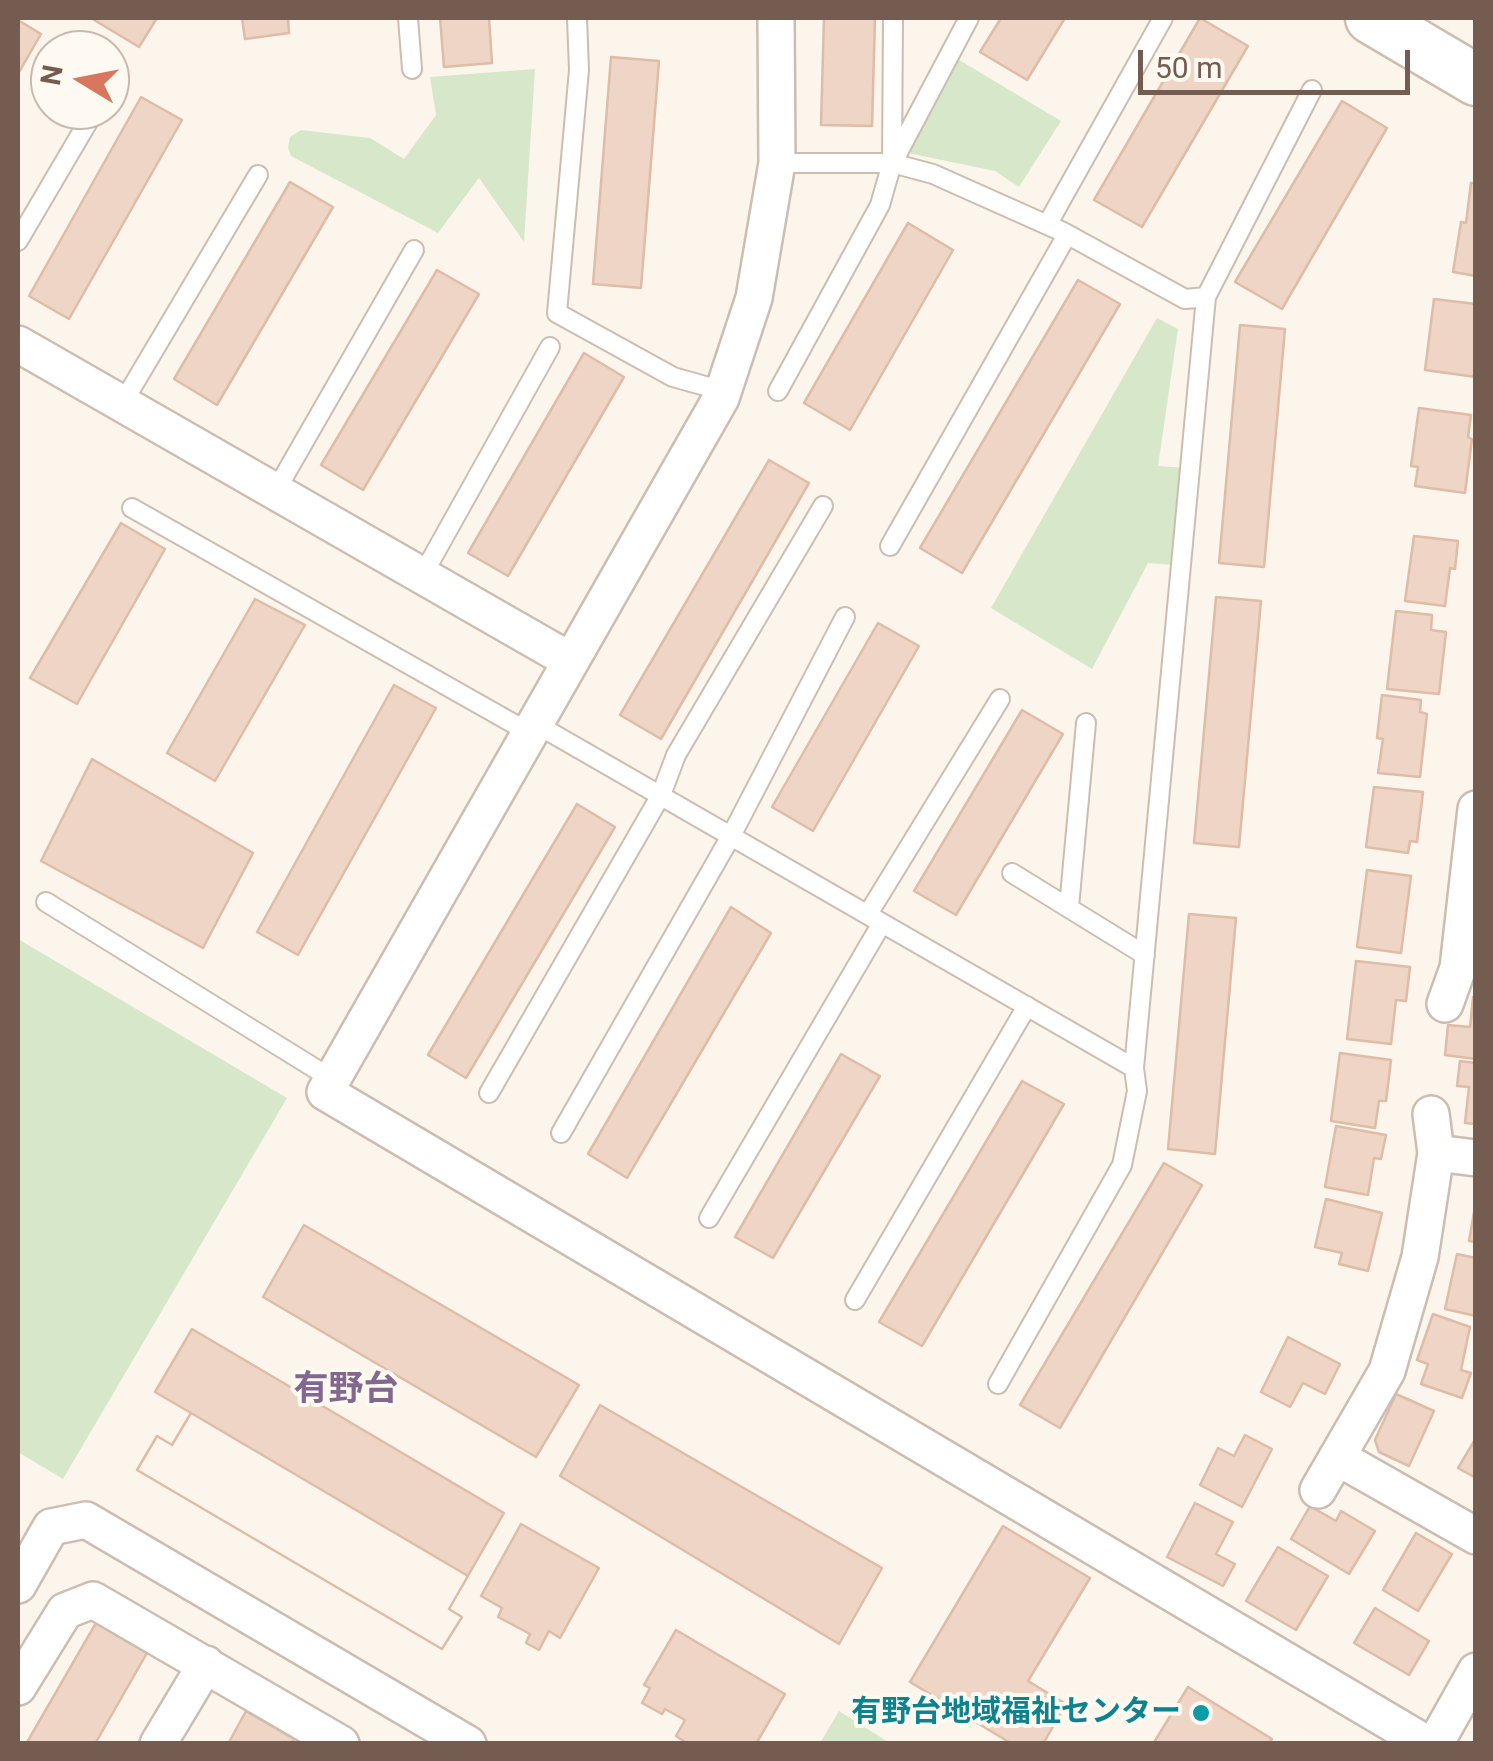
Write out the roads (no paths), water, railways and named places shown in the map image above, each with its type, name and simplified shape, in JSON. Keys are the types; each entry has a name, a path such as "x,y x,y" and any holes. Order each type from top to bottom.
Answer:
{"street":[{"path":"776,18 777,163 754,298 722,391 325,1092 1427,1744"},
{"path":"1372,18 1476,80"},
{"path":"18,344 571,661"},
{"path":"1445,1004 1466,969 1476,809"},
{"path":"1318,1490 1387,1371 1420,1256 1436,1153 1431,1114"},
{"path":"1436,1153 1476,1158"},
{"path":"1337,1457 1476,1536"},
{"path":"18,1584 51,1527 86,1520 468,1744"},
{"path":"18,1686 65,1611 93,1600 340,1744"},
{"path":"158,1744 206,1664"},
{"path":"1435,1744 1476,1671"}],"lane":[{"path":"408,18 412,69"},
{"path":"576,18 579,70 557,313 673,377 722,391"},
{"path":"892,163 893,18"},
{"path":"778,390 880,205 892,163 969,18"},
{"path":"1047,224 1163,18"},
{"path":"998,1384 1122,1164 1137,1091 1134,1068 1206,297 1312,90"},
{"path":"18,241 83,130"},
{"path":"777,163 892,163 933,174 1047,224 1185,300 1206,297"},
{"path":"122,404 258,175"},
{"path":"890,546 1067,235"},
{"path":"275,492 414,250"},
{"path":"422,576 550,348"},
{"path":"489,1094 660,795 676,755 823,506"},
{"path":"132,508 660,795 1134,1068"},
{"path":"561,1133 730,836 845,617"},
{"path":"709,1218 1000,699"},
{"path":"1069,907 1086,723"},
{"path":"1012,873 1145,955"},
{"path":"46,902 332,1079"},
{"path":"856,1300 1027,1006"}],"place":[{"name":"有野台地域福祉センター","path":"1201,1713"}],"district":[{"name":"有野台","path":"346,1391"}]}
